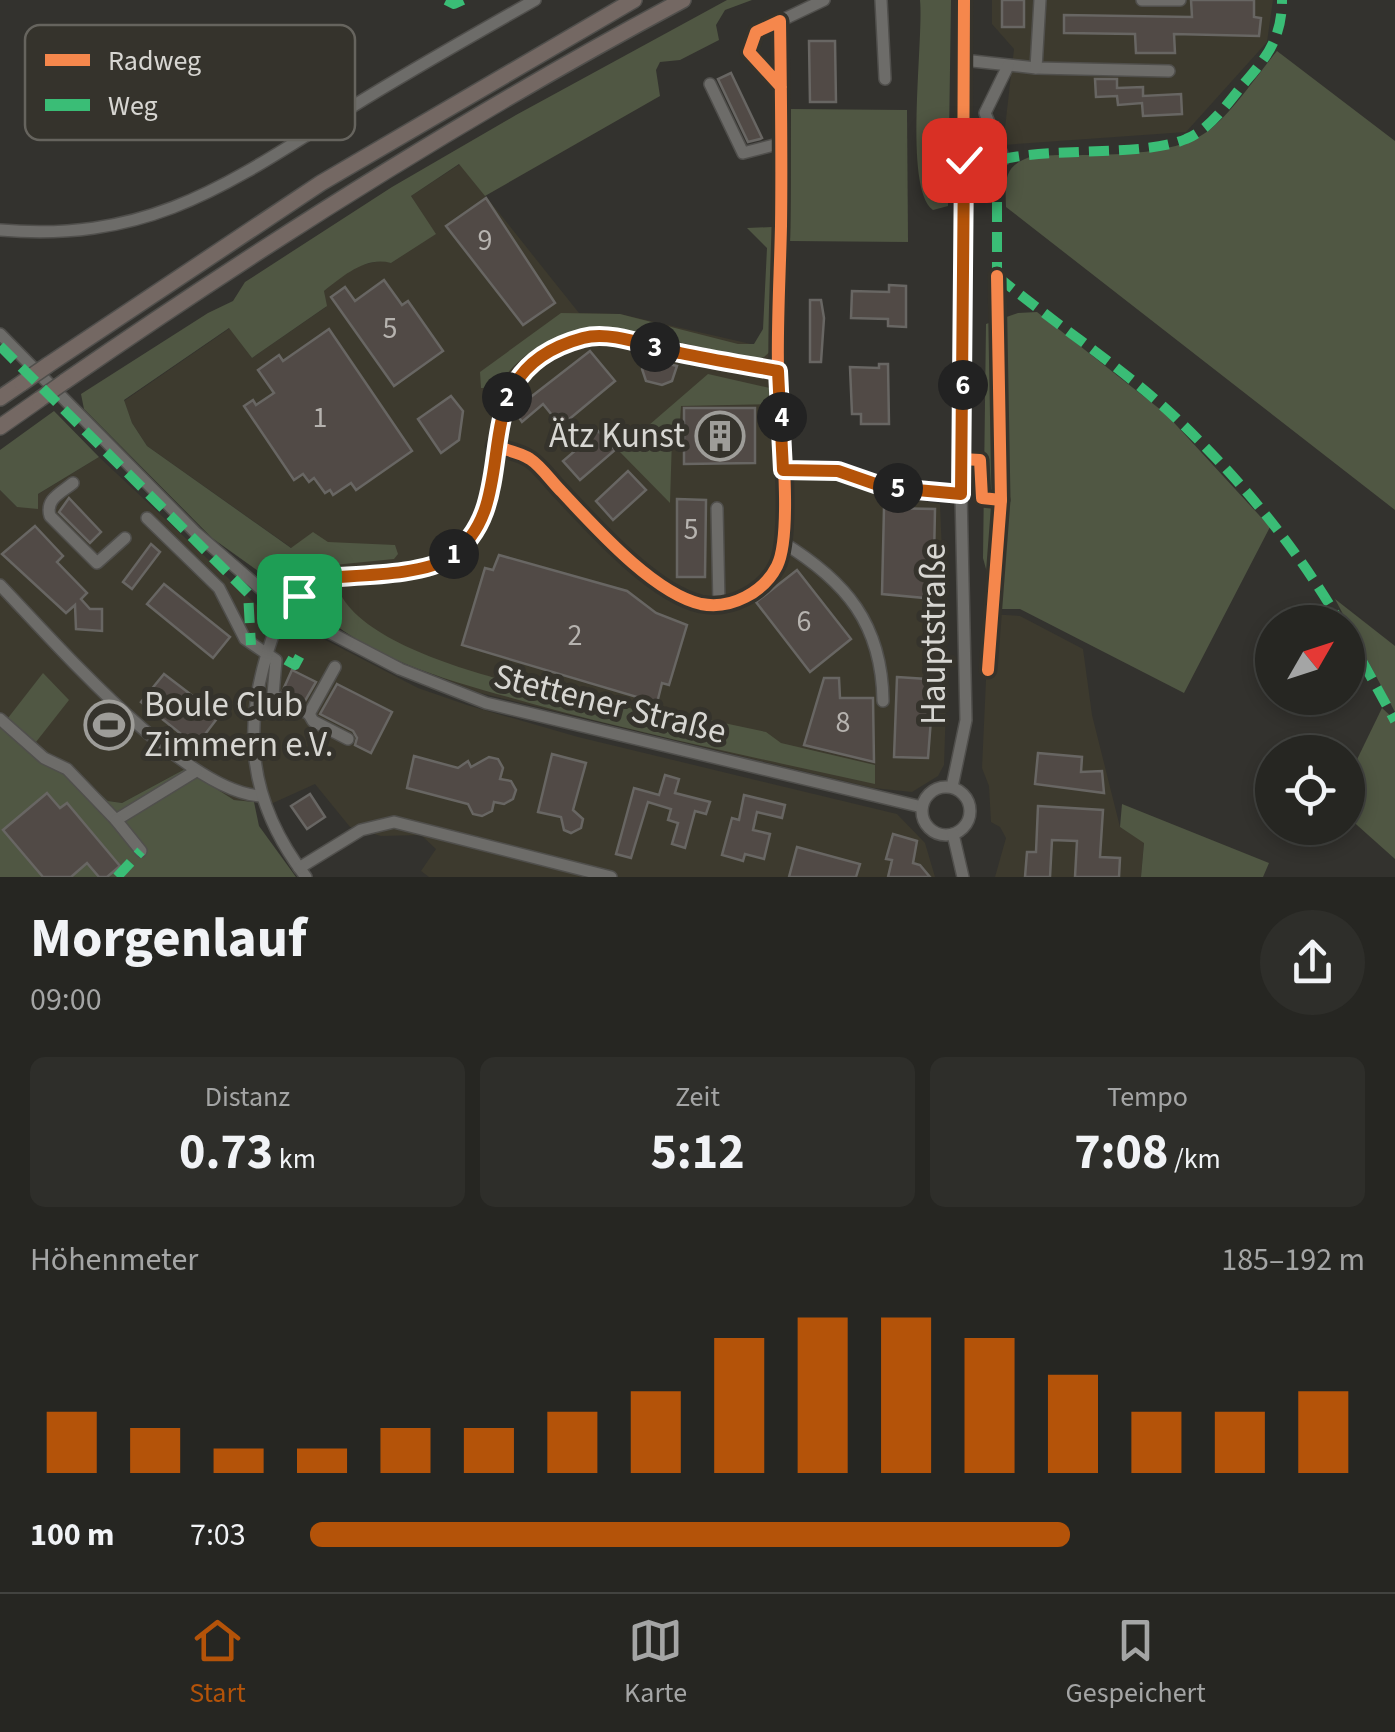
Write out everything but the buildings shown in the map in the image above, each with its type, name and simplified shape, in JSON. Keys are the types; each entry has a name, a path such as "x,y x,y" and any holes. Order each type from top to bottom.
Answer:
{"highway":[{"path":"0,398 347,167 634,0"},
{"path":"0,426 372,179 550,72 683,0"}],"street":[{"path":"355,107 534,0"},
{"path":"781,87 749,52 756,32 824,0"},
{"path":"882,0 885,79"},
{"name":"Hauptstraße","path":"952,787 966,720 961,494 964,0"},
{"path":"1036,68 1040,0"},
{"path":"1142,0 1180,0"},
{"path":"494,446 529,458 606,537 673,592 701,604 719,605 744,598 777,567 782,542 783,470 778,371 780,21"},
{"path":"963,60 1036,68 1169,71"},
{"path":"1004,159 985,112 1008,66"},
{"path":"710,84 743,153 782,143"},
{"path":"0,230 81,232 133,222 184,206 301,140"},
{"path":"0,334 196,533 268,596"},
{"path":"296,592 302,606 290,622 278,622 267,612 268,596 278,588 296,592 323,578 416,568 450,558 482,524 492,489 494,446 508,394 522,374 549,354 585,337 624,340 778,371"},
{"path":"783,470 838,471 884,487 961,494"},
{"path":"74,483 51,499 50,516 97,562 104,560 125,538"},
{"path":"717,508 719,605"},
{"path":"147,518 219,588 245,639 276,660 273,695 348,740"},
{"path":"782,542 829,574 870,629 880,654 883,701"},
{"path":"0,585 114,702 196,771 246,795 262,796"},
{"name":"Stettener Straße","path":"298,616 400,670 486,703 922,808"},
{"path":"278,622 257,686 252,739 262,796 278,837 303,872 361,830 394,822 611,877"},
{"path":"309,714 335,666"},
{"path":"0,719 44,758 67,769 140,851"},
{"path":"116,820 196,771"},
{"path":"952,787 963,793 971,811 964,828 953,834 930,829 922,808 933,790 952,787"},
{"path":"953,834 962,877"}],"shaded area":[{"path":"992,0 1273,0 1267,42 1186,132 1003,145 1014,49 992,24"},
{"path":"460,164 579,313 620,314 773,349 775,476 826,477 940,504 947,674 944,765 938,776 912,792 873,788 480,693 405,663 321,614 321,590 327,585 317,566 147,446 124,401 230,328 252,358 326,307 324,291 352,267 384,260 391,263 435,234 411,196"},
{"path":"99,457 259,607 263,621 275,631 291,636 303,632 316,635 418,688 467,705 578,737 897,814 925,843 935,877 429,877 421,871 436,849 421,835 381,836 350,827 315,784 273,803 234,800 185,769 122,803 108,801 78,773 0,725 0,490 17,507"},
{"path":"989,614 1020,616 1083,649 1092,715 1120,827 1144,842 1141,877 995,877 1006,838 1000,827 991,822 989,786 982,768"}],"green space":[{"path":"727,0 752,0 725,10 716,25 719,40 680,60 660,62 656,70 660,96 485,196 459,164 411,196 436,234 391,263 373,262 347,274 324,291 327,306 252,358 229,328 124,400 132,423 147,446 291,548 313,532 328,542 395,545 398,554 394,559 324,566 294,579 268,578 212,538 84,409 81,394 233,301 245,282 392,187"},
{"path":"920,0 951,0 948,206 933,210 924,196 917,145"},
{"path":"1277,51 1395,141 1395,510 1006,207 1011,168 1033,156 1128,154 1176,146 1196,138 1230,110"},
{"path":"791,109 907,110 908,242 790,241"},
{"path":"772,227 773,349 764,357 755,359 605,326 572,332 543,344 518,362 496,388 481,388 480,372 561,313 620,314 738,344 754,344 763,329 767,248 747,228"},
{"path":"1037,312 1166,414 1270,527 1184,693 1020,609 997,609 983,558 986,324 1018,313"},
{"path":"708,374 770,388 770,404 681,406 679,435 672,438 670,503 619,451"},
{"path":"54,411 99,457 38,494 38,509 17,507 0,490 0,450"},
{"path":"322,586 337,586 355,613 388,637 430,657 530,687 766,732 781,743 875,765 875,784 575,715 416,668 360,642 335,625 313,605 314,594"},
{"path":"1365,622 1395,646 1395,712 1365,656"},
{"path":"43,673 69,700 36,742 8,718"},
{"path":"1382,708 1395,720 1395,859 1365,832 1365,743"},
{"path":"0,725 78,773 108,801 122,803 185,769 234,800 254,802 259,826 296,877 0,877"},
{"path":"1122,804 1269,863 1263,877 1141,877 1144,843 1120,827"}],"marked path":[{"path":"446,0 454,4 463,0"},
{"path":"997,282 997,173 1004,159 1147,148 1195,134 1219,113 1267,53 1280,24 1282,0"},
{"path":"997,276 1134,382 1201,442 1286,541 1330,605"},
{"path":"0,346 248,593 251,645"},
{"path":"286,660 295,665 303,650"},
{"path":"1365,666 1395,721"},
{"path":"117,877 141,851"}],"cycle path":[{"path":"964,0 962,459 980,460 982,498 1001,500"},
{"path":"494,446 534,462 626,557 683,597 701,604 724,604 745,597 764,584 777,566 782,549 785,500 778,351 781,200 781,123 781,98 781,72 780,21 756,32 749,52 781,87"},
{"path":"988,670 1001,500 997,276"}],"place":[{"name":"Ätz Kunst","path":"720,436"},
{"name":"Boule Club Zimmern e.V.","path":"109,725"}],"route":[{"path":"299,596 296,592 308,582 323,578 416,568 450,558 482,524 492,489 494,446 508,394 522,374 549,354 585,337 624,340 778,371 783,470 838,471 884,487 961,494 964,160"}]}
